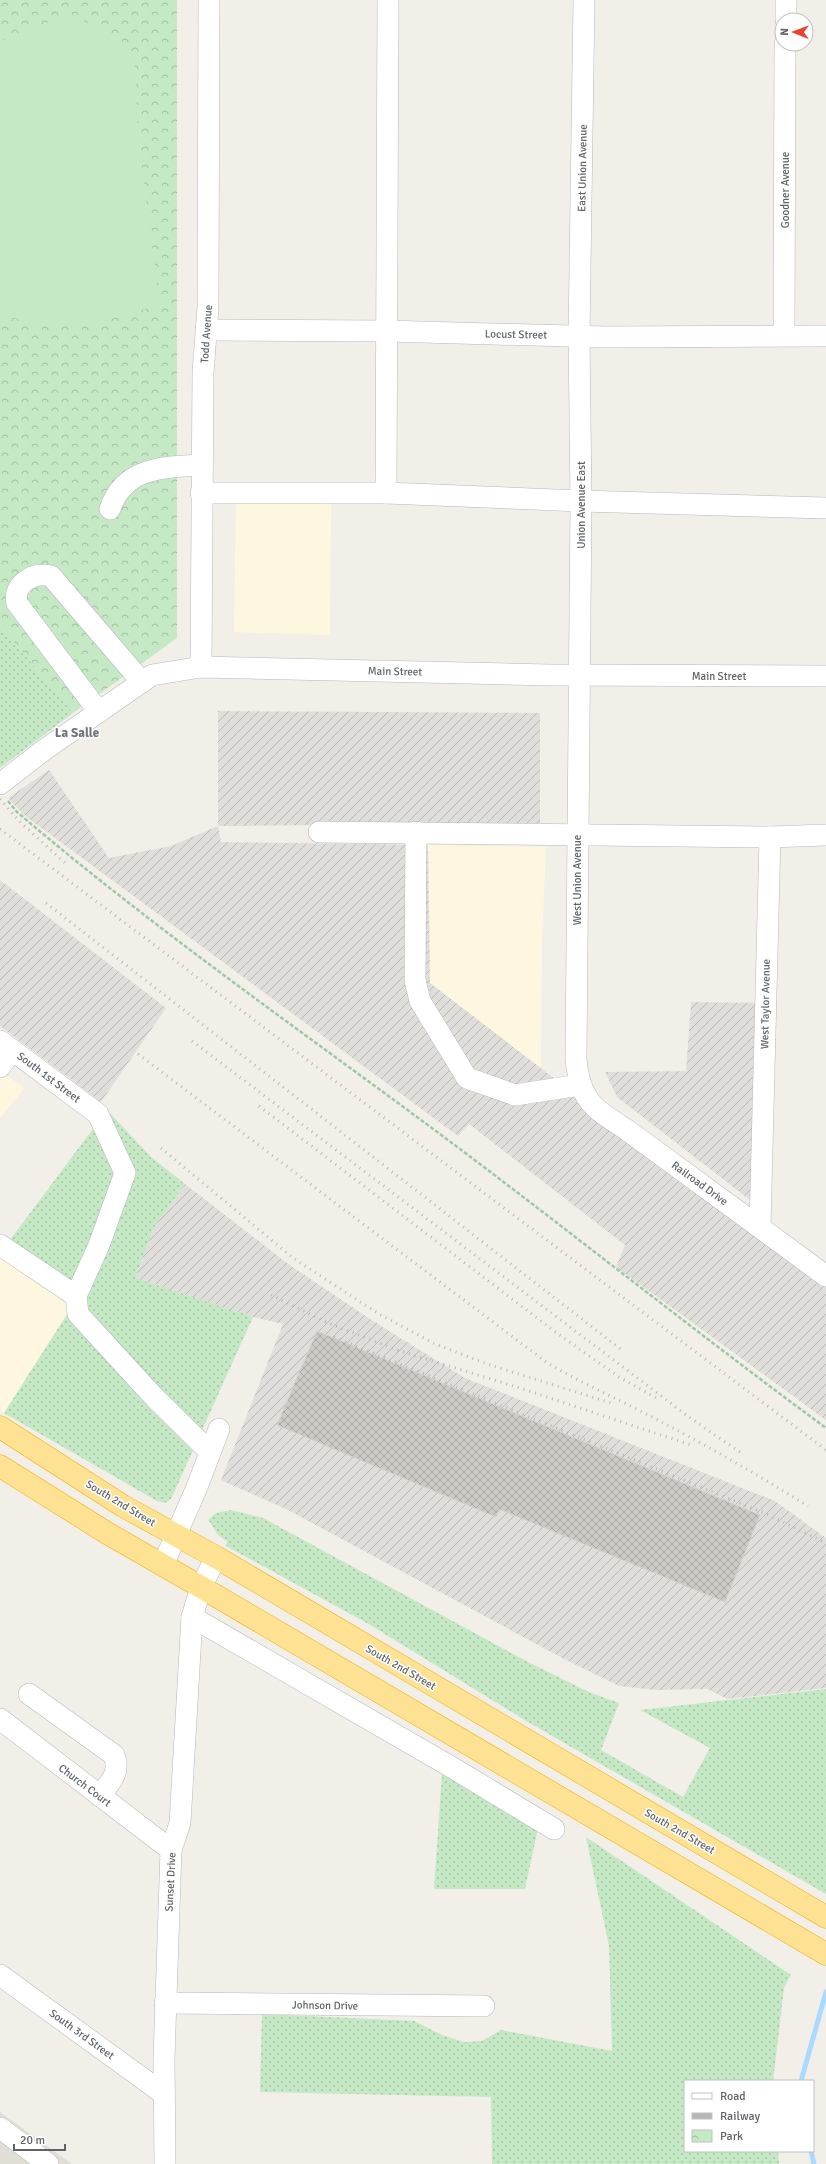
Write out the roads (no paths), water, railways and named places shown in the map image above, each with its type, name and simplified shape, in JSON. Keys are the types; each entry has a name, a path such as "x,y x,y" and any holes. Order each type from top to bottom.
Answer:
{"highway":[{"name":"South 2nd Street","path":"0,1427 123,1506 216,1557 826,1917"},
{"path":"0,1466 107,1534 201,1587 826,1954"}],"street":[{"name":"Todd Avenue","path":"201,667 203,373 208,307 209,0"},
{"path":"386,493 388,0"},
{"name":"East Union Avenue","path":"579,335 584,0"},
{"path":"786,0 786,12"},
{"name":"Goodner Avenue","path":"784,335 785,52"},
{"name":"Locust Street","path":"206,330 386,331 579,335 826,336"},
{"name":"Union Avenue East","path":"579,335 581,502 580,674"},
{"path":"110,509 120,488 128,480 144,472 177,466 202,465"},
{"path":"201,493 386,493 581,502 826,508"},
{"path":"99,712 18,603 16,599 19,590 30,578 44,574 51,576 142,682"},
{"name":"Main Street","path":"3,791 44,750 152,675 201,667 580,674 826,676"},
{"name":"West Union Avenue","path":"580,674 577,834 576,1059 580,1085"},
{"path":"319,832 770,837 826,835"},
{"path":"416,832 415,980 420,1001 467,1078 515,1095 580,1085"},
{"name":"West Taylor Avenue","path":"760,1227 770,837"},
{"path":"0,1067 6,1046"},
{"name":"South 1st Street","path":"6,1046 98,1114 125,1173 99,1245 76,1296"},
{"name":"Railroad Drive","path":"580,1085 585,1095 600,1113 627,1130 826,1276"},
{"path":"0,1245 76,1296 78,1314 155,1398 210,1452"},
{"path":"163,1565 219,1429"},
{"name":"Sunset Drive","path":"165,2164 165,2003 171,1850 180,1822 192,1617 201,1587 216,1557"},
{"path":"192,1617 453,1768 554,1829"},
{"path":"29,1694 114,1755 117,1763 117,1771 100,1796"},
{"name":"Church Court","path":"0,1719 171,1850"},
{"name":"South 3rd Street","path":"0,1975 164,2094"},
{"name":"Johnson Drive","path":"165,2003 484,2006"},
{"path":"0,2128 48,2164"}],"waterway":[{"path":"801,2080 826,1992"},
{"path":"811,2152 814,2164"}],"railway":[{"path":"0,799 18,820 65,863"},
{"path":"0,829 826,1450"},
{"path":"46,903 623,1351"},
{"path":"192,1041 689,1417 741,1453"},
{"path":"138,1054 546,1362 693,1439 808,1506"},
{"path":"259,1106 554,1331 619,1377 658,1399"},
{"path":"161,1148 293,1258 379,1314 435,1344 490,1365 611,1403"},
{"path":"271,1295 326,1322 394,1349 523,1389 694,1446"},
{"path":"334,1337 764,1513 826,1543"}],"district":[{"name":"La Salle","path":"77,732"}]}
